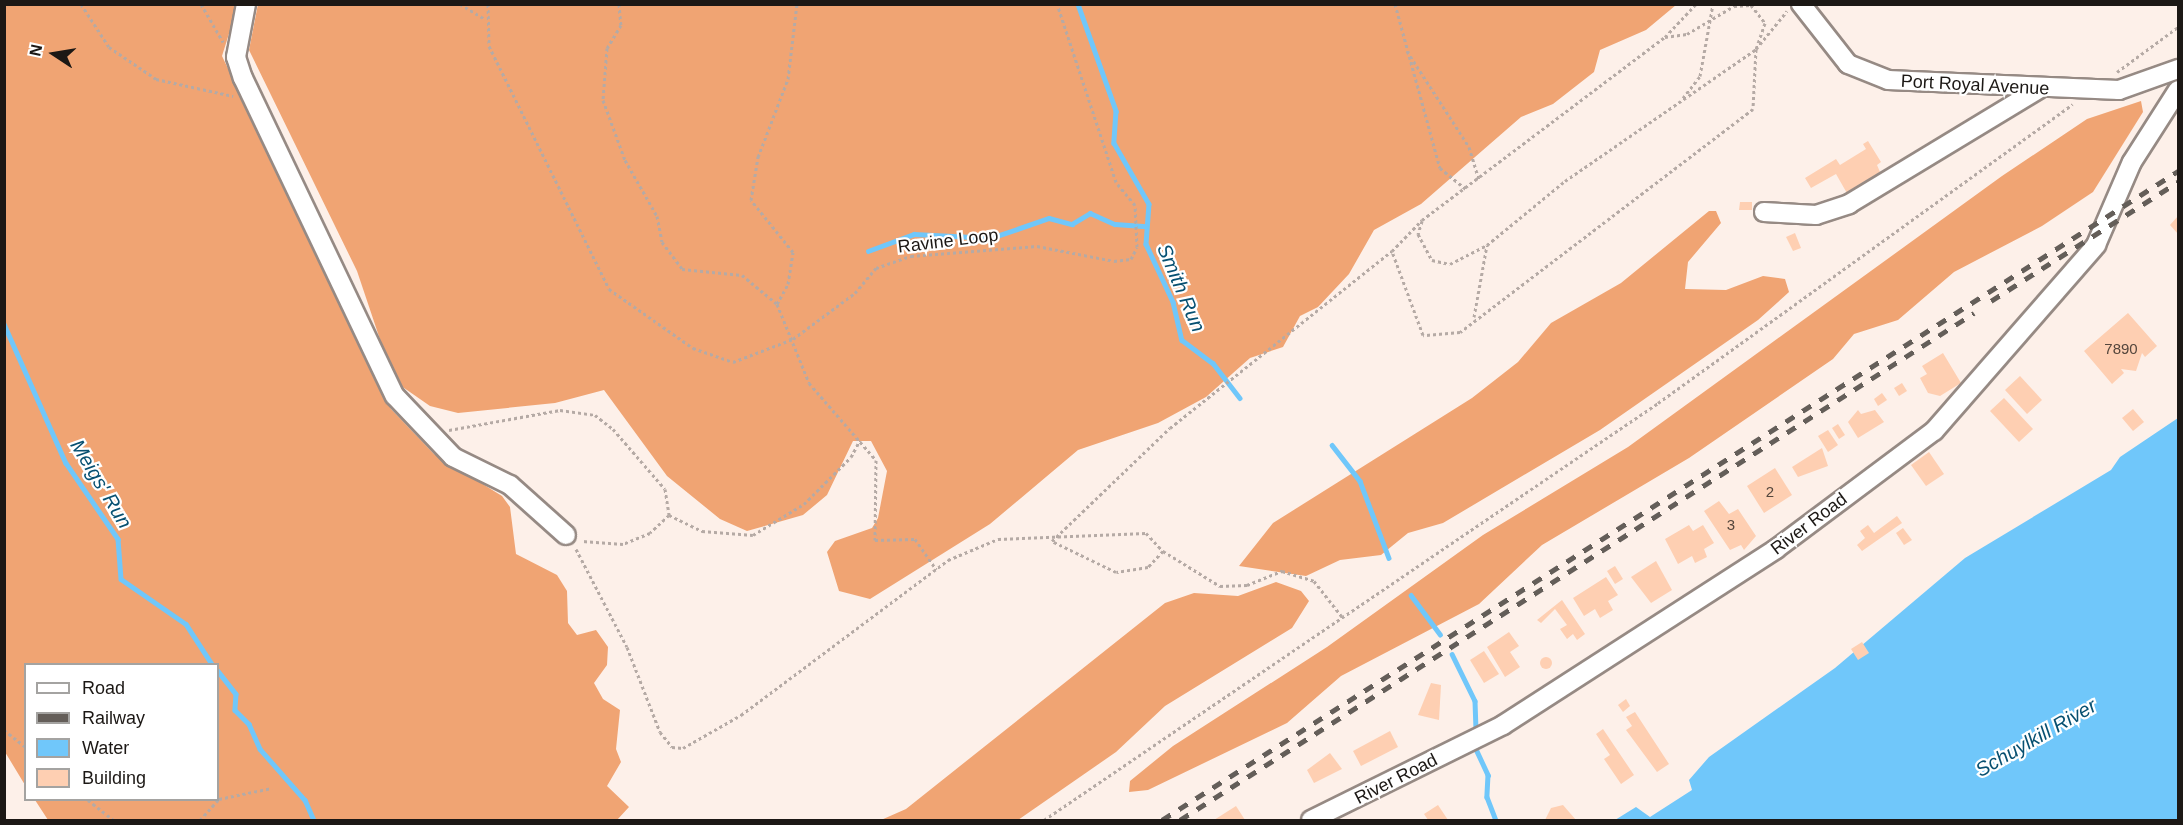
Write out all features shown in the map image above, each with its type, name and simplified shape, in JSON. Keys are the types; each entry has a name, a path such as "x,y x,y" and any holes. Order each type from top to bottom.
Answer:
{"street":[{"path":"246,4 236,57 248,89 388,383 405,409 430,428 453,457 510,485 566,535"},
{"name":"Port Royal Avenue","path":"1801,4 1832,49 1869,75 1902,82 2039,89 2128,88 2178,69"},
{"path":"1764,212 1816,215 1849,204 2039,89"},
{"name":"River Road","path":"1311,820 1503,725 1776,549 1934,431 2097,245 2132,162 2178,90"}],"path":[{"path":"81,4 109,47 156,79 234,96 248,89"},
{"path":"201,4 236,57"},
{"path":"460,4 485,19"},
{"name":"Ravine Loop","path":"488,4 485,19 489,46 609,289 693,348 724,362 744,361 793,339 891,261 1037,246 1126,261 1135,253 1137,217 1132,199 1114,174 1057,4"},
{"path":"619,4 621,25 607,48 603,100 625,160 657,216 662,242 682,269 742,275 777,304 809,383 860,440 877,466 875,540 915,539 936,569"},
{"path":"777,304 788,284 793,252 751,200 758,157 788,79 797,4"},
{"path":"1395,4 1405,48 1440,168 1466,189"},
{"path":"1052,541 1170,428 1392,251 1422,220 1665,37 1696,4"},
{"path":"1680,102 1700,76 1713,4"},
{"path":"1422,220 1418,234 1432,260 1450,264 1487,245 1564,181 1756,49 1792,4"},
{"path":"1392,251 1423,335 1460,332 1474,318 1753,109 1756,49 1765,23 1751,5 1734,6 1711,17 1687,34 1665,37"},
{"path":"1044,820 1759,333 2178,27"},
{"path":"1405,48 1469,147 1479,179"},
{"path":"1474,318 1487,245"},
{"path":"430,428 471,429 560,410 595,415 653,473 664,489 669,515"},
{"path":"669,515 702,531 753,535 804,504 851,457 860,440"},
{"path":"566,535 622,544 650,533 669,515"},
{"path":"566,535 627,647 660,732 672,747 683,748 741,715 936,569 988,541 1052,541 1136,531 1151,535 1163,551 1229,588 1282,571 1308,579 1343,618"},
{"path":"1052,541 1116,572 1148,567 1163,551"},
{"path":"4,730 24,745"},
{"path":"219,799 272,788"},
{"path":"89,801 114,820"},
{"path":"200,820 217,801"}],"shaded area":[{"path":"258,4 1676,5 1646,30 1600,50 1594,72 1553,104 1521,117 1421,204 1374,230 1349,274 1318,307 1300,316 1283,347 1250,358 1206,397 1158,423 1078,450 990,524 870,599 839,591 827,552 835,541 872,528 878,518 887,471 871,441 853,441 827,495 803,515 747,531 720,519 667,476 604,390 555,403 458,413 430,406 394,381 357,271 249,50"},
{"path":"5,5 238,5 222,56 391,409 434,454 502,496 510,507 516,554 557,575 567,591 568,623 577,635 596,630 608,647 607,665 594,683 603,699 620,710 616,749 621,762 607,786 629,807 617,820 48,820 36,801 219,801 219,663 24,663 24,783 5,752"},
{"path":"2141,101 2143,112 2093,192 2042,226 1954,272 1898,320 1854,334 1833,359 1689,458 1542,545 1479,604 1341,676 1287,723 1148,790 1129,792 1130,781 1173,746 1327,647 1483,535 1628,447 2002,176 2087,119"},
{"path":"1709,211 1716,211 1721,223 1688,262 1685,289 1726,290 1763,276 1785,279 1789,292 1758,320 1600,430 1443,523 1408,533 1381,555 1340,560 1306,576 1239,566 1273,523 1472,398 1518,362 1551,323 1621,283"},
{"path":"1276,582 1301,591 1309,601 1292,628 1165,706 1116,752 1018,820 881,820 906,809 1165,603 1194,593 1238,596"}],"water":[{"name":"Schuylkill River","path":"2178,418 2178,820 1615,820 1636,807 1650,817 1692,790 1689,780 1709,757 1835,668 1965,558 2111,470 2120,457"}],"building":[{"path":"1868,141 1881,162 1877,165 1880,172 1848,195 1836,174 1811,188 1805,178 1836,159 1840,165 1866,149 1863,144"},
{"path":"1740,202 1752,202 1752,210 1739,210"},
{"path":"2178,216 2178,234 2170,225"},
{"path":"1795,233 1801,248 1793,251 1786,237"},
{"path":"2128,313 2157,346 2145,357 2142,353 2136,371 2121,369 2124,373 2112,384 2084,351"},
{"path":"1943,353 1961,383 1940,396 1928,393 1920,378 1927,374 1922,366"},
{"path":"2020,376 2042,400 2027,414 2005,390"},
{"path":"1902,383 1907,391 1899,396 1894,388"},
{"path":"1882,393 1887,400 1878,406 1874,399"},
{"path":"2004,398 2033,429 2019,442 1990,411"},
{"path":"2133,409 2144,422 2133,431 2122,418"},
{"path":"1858,410 1861,414 1875,410 1884,422 1858,438 1848,422"},
{"path":"1838,424 1845,435 1839,439 1832,428"},
{"path":"1828,430 1838,445 1828,452 1818,436"},
{"path":"1822,448 1828,466 1798,477 1792,467"},
{"path":"1929,452 1944,474 1926,486 1911,465"},
{"path":"1775,468 1792,495 1764,513 1747,486"},
{"path":"1719,501 1729,514 1738,509 1756,536 1744,550 1741,545 1730,550 1704,511"},
{"path":"1897,516 1902,523 1862,551 1857,545 1865,538 1860,531 1868,525 1874,533"},
{"path":"1689,525 1693,531 1703,525 1714,543 1704,549 1707,557 1695,563 1692,556 1678,564 1665,539"},
{"path":"1903,528 1912,540 1904,545 1896,533"},
{"path":"1656,561 1672,590 1651,603 1631,577"},
{"path":"1615,566 1623,579 1615,584 1607,571"},
{"path":"1606,577 1618,595 1608,601 1613,610 1600,618 1595,609 1584,616 1573,598"},
{"path":"1562,600 1585,634 1577,640 1573,634 1567,639 1560,629 1567,625 1555,609 1541,623 1537,620"},
{"path":"1509,632 1519,646 1510,652 1520,667 1505,677 1487,647"},
{"path":"1862,642 1869,653 1858,660 1851,649"},
{"path":"1484,651 1499,674 1484,683 1470,660"},
{"path":"1548,657 1551,658 1551,668 1544,669 1541,668 1540,661 1541,658"},
{"path":"1431,683 1441,685 1439,720 1418,715"},
{"path":"1626,699 1630,706 1623,712 1618,705"},
{"path":"1635,712 1669,764 1657,772 1626,730 1632,726 1626,717"},
{"path":"1603,729 1634,775 1621,784 1604,759 1610,755 1596,734"},
{"path":"1390,731 1398,747 1361,766 1353,751"},
{"path":"1330,753 1342,769 1314,783 1307,770"},
{"path":"1438,805 1448,820 1428,820 1424,814"},
{"path":"1563,805 1576,820 1545,820 1551,808"},
{"path":"1236,806 1245,820 1214,820"}],"waterway":[{"name":"Smith Run","path":"1078,4 1116,111 1114,143 1149,204 1146,244 1173,302 1182,340 1213,363 1240,398"},
{"path":"868,251 914,234 991,238 1049,218 1072,224 1090,213 1115,224 1146,226"},
{"name":"Meigs' Run","path":"4,324 66,463 118,539 121,579 186,624 211,663"},
{"name":"Smith Run","path":"1332,445 1360,481 1389,558"},
{"name":"Smith Run","path":"1411,595 1440,634"},
{"name":"Smith Run","path":"1452,654 1475,701 1476,729"},
{"name":"Meigs' Run","path":"219,672 236,694 235,710 249,724 260,749 305,800 314,820"},
{"name":"Smith Run","path":"1476,749 1488,775 1487,797 1496,820"}],"railway":[{"path":"1162,820 2178,171"},
{"path":"1991,301 2178,182"},
{"path":"1180,820 1974,313"}]}
